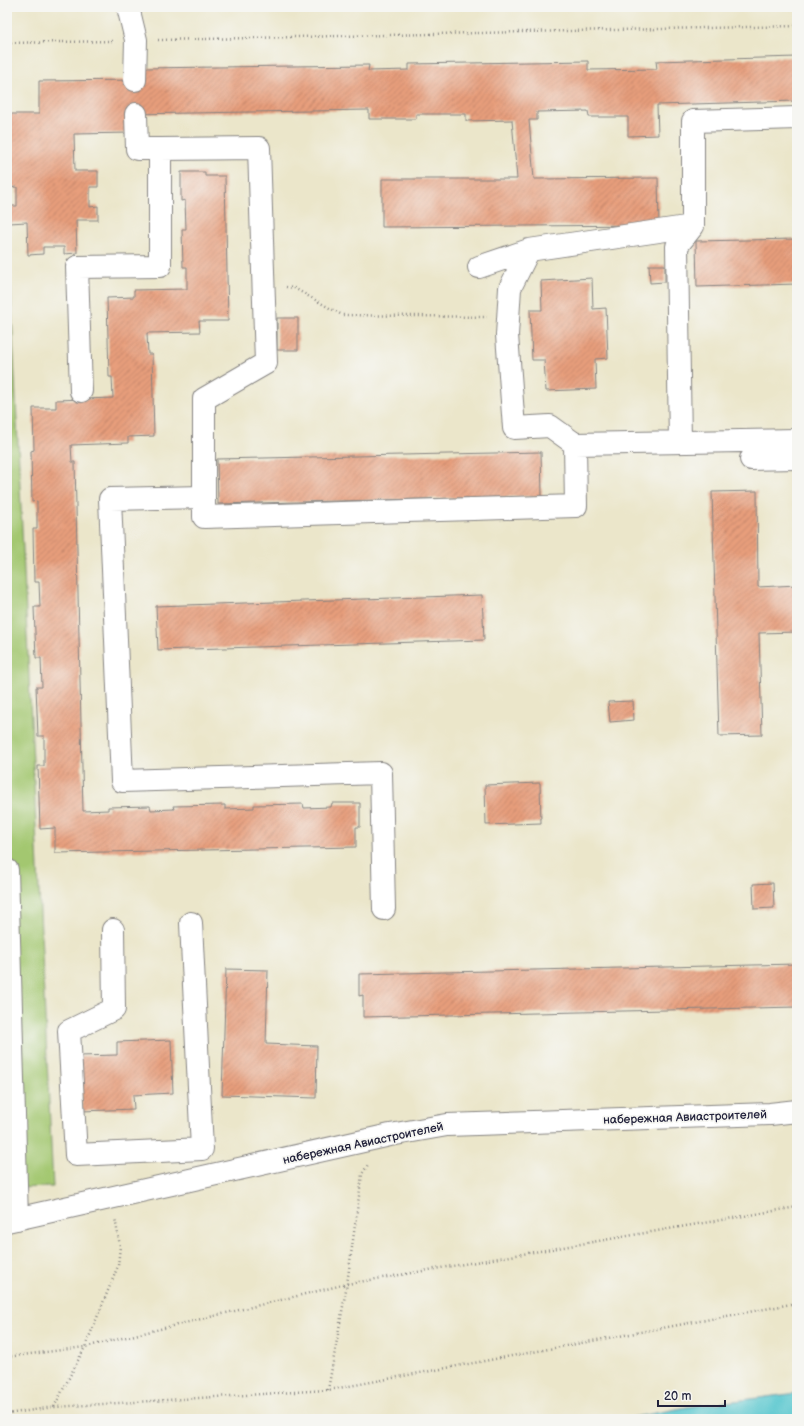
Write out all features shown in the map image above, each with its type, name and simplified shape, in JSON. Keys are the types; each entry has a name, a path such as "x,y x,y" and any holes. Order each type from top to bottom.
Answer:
{"street":[{"path":"128,7 136,40 136,80"},
{"path":"136,114 137,149 259,148 266,363 204,399 204,516 576,506 576,444"},
{"path":"680,442 677,246 694,226 692,121 797,118"},
{"path":"81,390 77,267 160,266 160,149"},
{"path":"479,267 529,250 694,226"},
{"path":"529,250 510,288 507,335 514,428 550,426 576,444 797,440"},
{"path":"751,459 797,458"},
{"path":"204,496 110,499 122,781 381,773 384,909"},
{"path":"7,870 12,1220"},
{"path":"113,930 114,1010 69,1032 76,1155 202,1149 191,923"},
{"name":"набережная Авиастроителей","path":"12,1220 390,1135 447,1125 797,1112"}],"path":[{"path":"7,43 797,26"},
{"path":"264,286 294,288 342,315 508,317"},
{"path":"328,1390 348,1284 362,1174 390,1135"},
{"path":"54,1407 86,1347 118,1266 120,1246 111,1197"},
{"path":"7,1357 86,1347 348,1284 797,1207"},
{"path":"7,1414 54,1407 328,1390 797,1302"}],"green space":[{"path":"7,209 53,1187 7,1188"}],"water":[{"path":"797,1393 797,1419 624,1419 687,1407"}],"building":[{"path":"797,57 797,101 657,105 658,135 628,136 628,117 589,117 588,111 537,112 537,120 529,120 534,179 658,178 659,225 382,227 382,179 517,179 512,120 466,121 466,114 416,114 416,119 369,119 369,110 131,114 131,133 74,134 75,171 98,171 98,187 90,187 90,207 98,206 98,220 76,220 77,253 64,254 64,247 43,247 43,254 28,255 27,222 9,223 8,206 17,206 17,187 7,188 7,114 39,114 39,81 143,80 143,68 369,65 368,71 409,70 409,64 588,61 588,70 657,69 656,61"},
{"path":"181,172 205,172 205,176 225,176 228,321 199,321 200,332 147,333 148,354 152,354 154,436 128,437 128,443 71,445 72,462 75,462 83,811 108,810 108,807 150,806 151,810 174,809 173,806 225,805 225,809 254,808 254,805 303,804 304,808 331,807 332,803 360,803 360,827 356,827 356,847 55,853 55,828 40,829 38,766 44,766 44,736 38,736 36,687 42,687 41,658 36,658 34,607 40,607 39,582 34,582 33,529 37,529 37,501 32,502 31,451 34,450 33,408 56,408 56,400 113,398 112,377 109,377 107,298 134,297 134,290 187,289 187,267 183,267 182,229 186,229 185,200 181,201"},
{"path":"797,239 797,284 697,287 696,241"},
{"path":"649,265 665,265 665,282 650,283"},
{"path":"592,278 593,309 606,308 608,358 595,359 596,389 546,391 544,360 532,360 530,310 542,310 541,281"},
{"path":"277,318 298,318 298,350 277,350"},
{"path":"541,452 542,496 218,504 217,459"},
{"path":"757,491 758,587 797,585 797,632 759,633 762,735 719,736 712,492"},
{"path":"482,595 484,640 158,650 156,606"},
{"path":"633,701 634,720 610,722 608,702"},
{"path":"540,783 541,823 486,825 485,785"},
{"path":"773,883 774,908 754,909 753,884"},
{"path":"797,964 797,1007 363,1017 363,995 359,996 359,974"},
{"path":"226,969 268,970 266,1044 317,1046 316,1098 222,1095"},
{"path":"171,1040 173,1093 133,1095 134,1109 82,1111 79,1056 117,1055 117,1042"}]}
